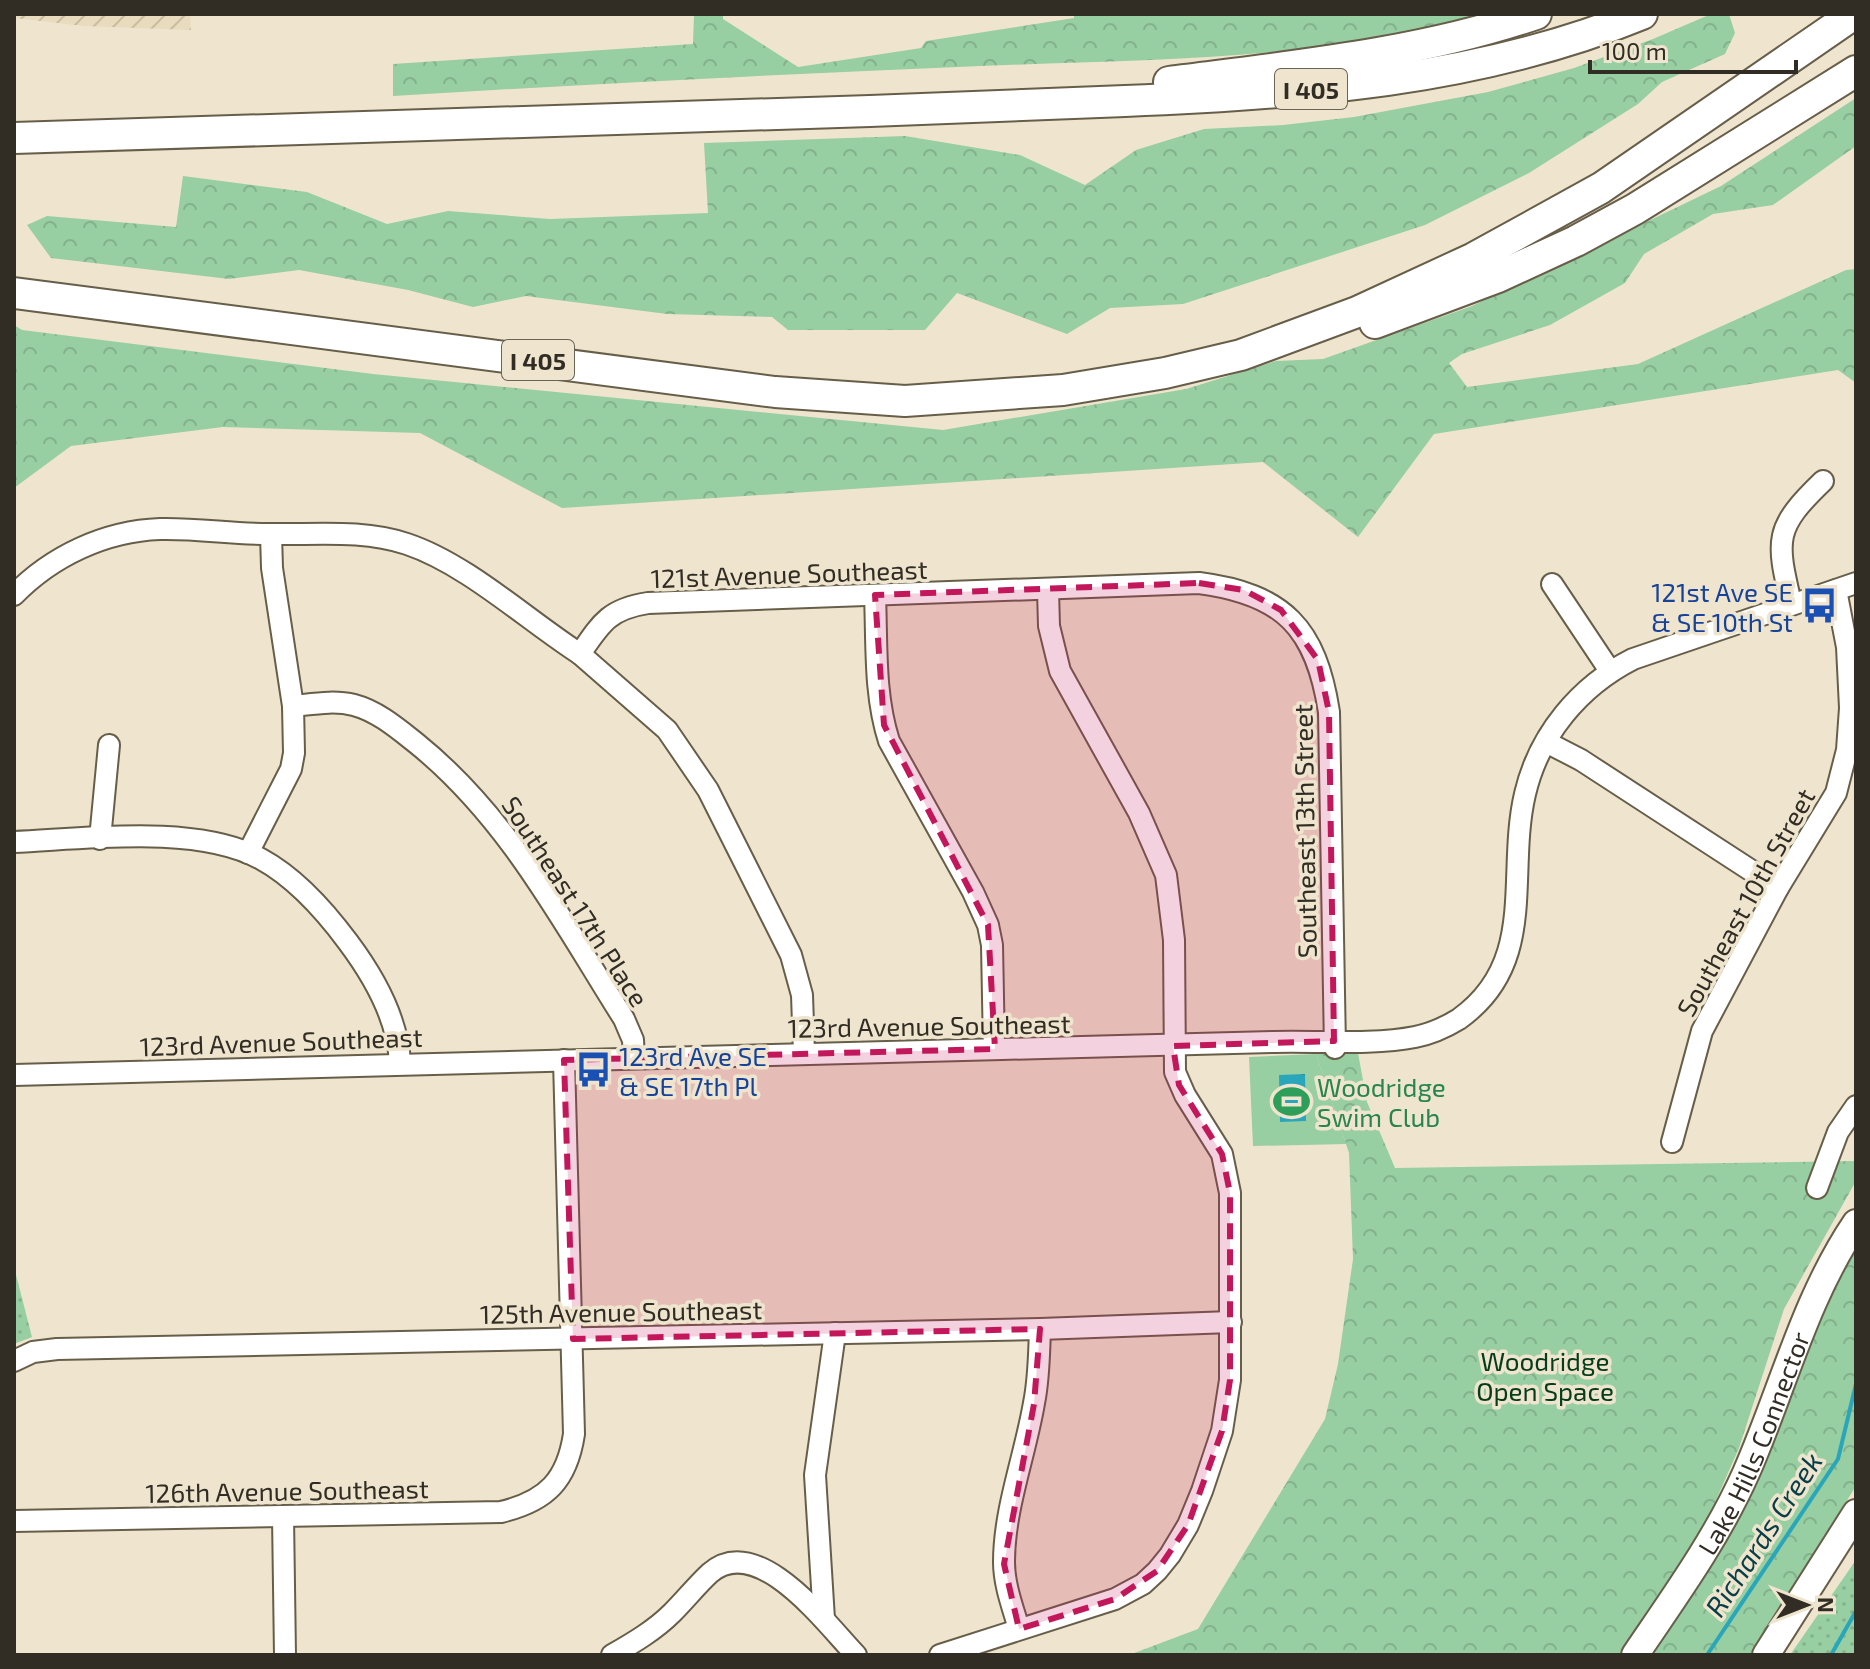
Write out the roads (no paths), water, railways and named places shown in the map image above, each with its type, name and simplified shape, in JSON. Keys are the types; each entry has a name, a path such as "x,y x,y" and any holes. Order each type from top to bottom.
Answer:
{"highway":[{"path":"971,108 1347,59 1408,48 1536,14"},
{"name":"I 405","path":"14,138 971,108 1257,95 1375,83 1460,68 1551,44 1642,14"},
{"name":"I 405","path":"14,293 775,392 905,401 1063,390 1165,373 1241,355 1357,312 1474,258 1601,188 1854,14"},
{"path":"1799,106 1856,63"},
{"path":"1271,345 1380,322 1498,277 1576,241 1635,209 1856,71"}],"main road":[{"name":"Lake Hills Connector","path":"1635,1655 1710,1543 1737,1493 1808,1310 1856,1223"},
{"path":"1766,1655 1856,1513"}],"street":[{"path":"1791,603 1780,556 1782,532 1797,506 1823,481"},
{"path":"14,595 63,557 109,537 162,529 357,536 406,544 444,561 580,654 667,730 708,790 791,955 802,995 804,1053"},
{"path":"248,853 291,769 295,734 272,568 271,534"},
{"path":"1778,888 1581,760 1546,742 1565,713 1585,691 1610,671 1657,649 1856,583"},
{"path":"1552,584 1610,671"},
{"name":"121st Avenue Southeast","path":"580,654 604,621 617,610 648,603 1212,585 1244,590 1262,598 1281,610 1293,623"},
{"path":"940,1655 1090,1608 1143,1584 1170,1555 1188,1525 1222,1431 1230,1380 1230,1193 1218,1147 1179,1085 1175,1072 1174,940 1166,875 1139,813 1060,671 1049,626 1048,590"},
{"name":"Southeast 10th Street","path":"1672,1142 1702,1031 1778,888 1836,793 1847,750 1850,675 1836,590"},
{"path":"875,595 878,696 889,741 973,892 988,925 992,945 994,1049"},
{"name":"Southeast 13th Street","path":"1293,623 1318,660 1329,712 1334,1044"},
{"name":"Southeast 17th Place","path":"293,706 330,702 354,705 374,714 396,727 438,761 480,802 530,870 624,1019 633,1040 634,1058"},
{"name":"123rd Avenue Southeast","path":"14,1075 804,1053 1334,1044 1417,1036 1458,1019 1485,994 1505,965 1511,949 1525,794 1546,742"},
{"path":"100,839 109,745"},
{"path":"14,842 196,840 261,859 294,883 337,927 357,954 374,981 395,1028 400,1063"},
{"path":"564,1060 573,1339"},
{"path":"1817,1188 1838,1132 1856,1106"},
{"name":"125th Avenue Southeast","path":"14,1361 33,1352 57,1349 1040,1329 1231,1322"},
{"path":"1019,1629 1004,1564 1011,1512 1034,1404 1040,1329"},
{"path":"824,1619 815,1475 835,1333"},
{"name":"126th Avenue Southeast","path":"14,1521 501,1512 536,1499 554,1485 567,1466 574,1434 573,1339"},
{"path":"283,1516 285,1655"},
{"path":"612,1655 639,1640 670,1615 712,1571 737,1562 762,1567 780,1579 824,1619 856,1655"}],"water":[{"path":"1305,1074 1306,1121 1280,1122 1279,1075"}],"waterway":[{"name":"Richards Creek","path":"1707,1655 1838,1459 1856,1384"},
{"path":"1831,1655 1856,1611"}],"place":[{"name":"121st Ave SE & SE 10th St","path":"1819,606"},
{"name":"123rd Ave SE & SE 17th Pl","path":"593,1070"},
{"name":"Woodridge Swim Club","path":"1291,1101"}],"park label":[{"name":"Woodridge Open Space","path":"1545,1375"}]}
